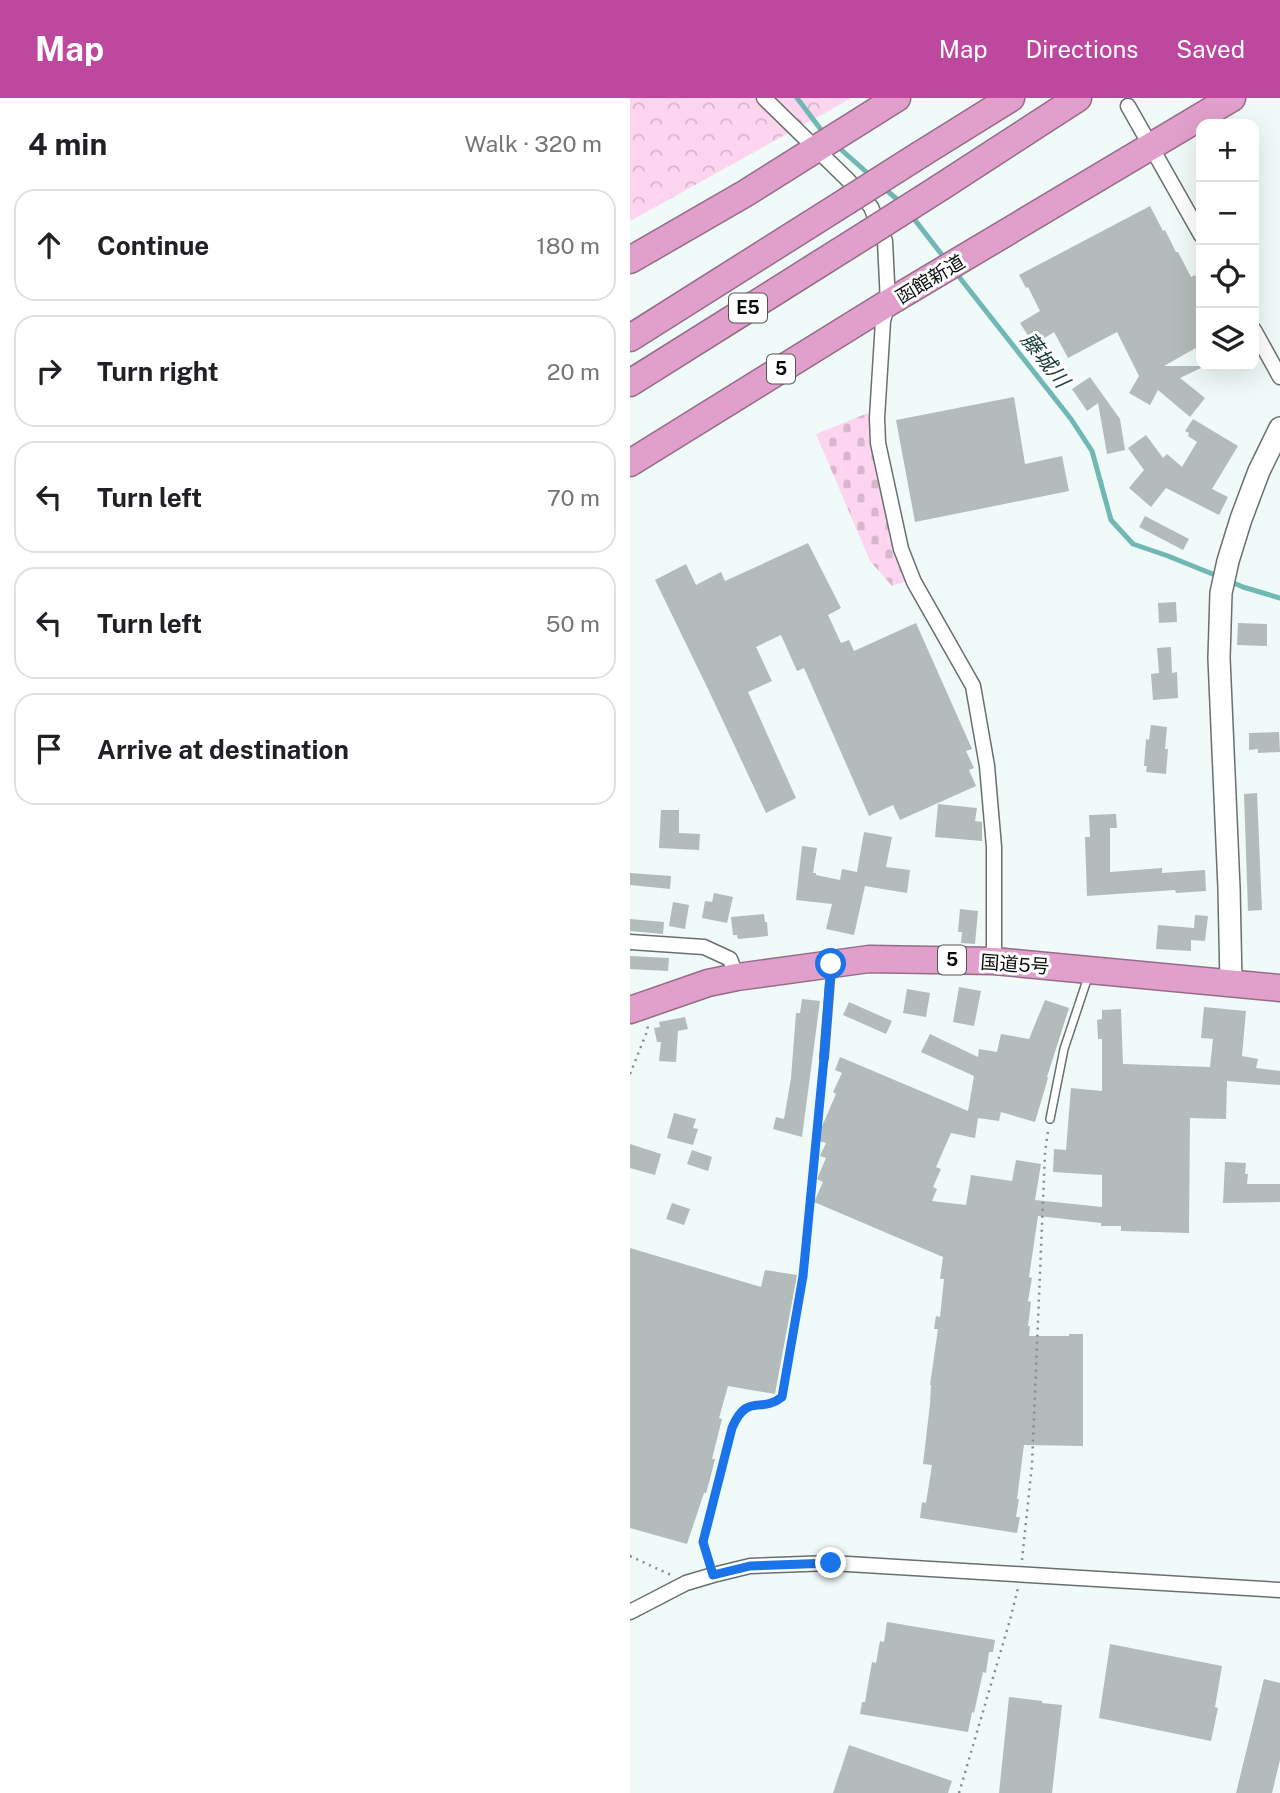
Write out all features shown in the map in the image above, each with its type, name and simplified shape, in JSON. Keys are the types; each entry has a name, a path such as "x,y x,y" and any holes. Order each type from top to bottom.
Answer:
{"highway":[{"name":"E5","path":"630,338 1011,98"},
{"name":"E5","path":"630,383 1078,98"},
{"name":"函館新道","path":"630,463 888,303 1232,98"},
{"path":"630,260 746,193 891,101"},
{"name":"国道5号","path":"637,1008 708,983 869,959 994,961 1280,988"}],"street":[{"path":"764,98 820,146 871,207 885,241 888,303 884,321 877,418 878,443 901,549 914,582 973,686 987,766 994,847 994,961"},
{"path":"1128,106 1196,227"},
{"path":"1259,339 1280,377"},
{"path":"1231,983 1219,658 1221,593 1241,519 1259,471 1280,428"},
{"path":"630,942 704,947 730,959 737,977"},
{"path":"630,1612 686,1583 713,1575 750,1566 831,1563 1280,1590"}],"lane":[{"path":"824,1058 831,964"},
{"path":"1050,1118 1064,1049 1091,970"}],"path":[{"path":"630,1074 648,1029 637,1008"},
{"path":"713,1575 703,1542 732,1428 737,1417 750,1405 775,1403 782,1397 803,1276 824,1058"},
{"path":"959,1793 1021,1574 1032,1465 1045,1153 1050,1118"},
{"path":"630,1556 686,1583"}],"green space":[{"path":"630,98 850,98 850,99 630,221"},
{"path":"868,413 905,582 892,586 870,561 816,434"}],"building":[{"path":"1150,206 1191,277 1196,277 1196,348 1164,366 1196,366 1196,370 1180,378 1205,398 1190,417 1158,390 1150,405 1129,393 1139,376 1117,332 1068,358 1054,332 1034,345 1020,323 1040,311 1019,275"},
{"path":"1090,377 1120,419 1125,450 1107,454 1098,403 1087,411 1072,389"},
{"path":"1014,397 1025,464 1062,456 1069,491 915,522 896,420"},
{"path":"1193,419 1238,446 1212,489 1228,497 1219,515 1166,488 1151,507 1129,488 1144,470 1128,448 1146,435 1163,458 1167,454 1182,467 1197,442 1185,431"},
{"path":"1145,516 1189,539 1183,550 1139,527"},
{"path":"808,543 841,608 828,615 841,643 849,640 854,651 916,623 972,749 966,751 974,768 969,770 976,786 900,820 893,805 869,816 804,668 797,671 781,635 756,647 772,681 748,692 796,798 766,813 655,580 686,564 696,585 721,572 725,581"},
{"path":"1176,602 1177,622 1159,623 1158,603"},
{"path":"1238,623 1267,624 1267,646 1237,645"},
{"path":"1171,647 1172,673 1177,672 1178,698 1153,700 1151,674 1159,673 1157,648"},
{"path":"1151,725 1167,727 1166,774 1146,772 1147,766 1144,766 1146,739 1149,740"},
{"path":"1279,732 1280,752 1258,753 1258,749 1249,750 1249,733"},
{"path":"1257,793 1262,910 1248,911 1244,794"},
{"path":"938,804 977,808 975,821 982,822 982,841 935,837"},
{"path":"661,810 679,810 679,833 700,834 699,850 659,848"},
{"path":"1116,814 1117,828 1110,828 1110,872 1162,868 1162,873 1205,870 1206,891 1176,893 1175,890 1087,896 1085,837 1090,837 1089,815"},
{"path":"864,832 892,837 886,867 910,870 907,893 865,886 854,935 826,929 832,904 796,900 802,846 817,848 813,873 840,880 842,869 857,872"},
{"path":"630,873 671,876 670,889 630,885"},
{"path":"714,893 733,897 727,923 702,918 705,901 712,902"},
{"path":"673,902 689,905 685,929 669,926"},
{"path":"960,909 978,911 975,944 961,943 962,932 958,932"},
{"path":"764,914 768,936 738,939 737,935 733,935 731,917"},
{"path":"1195,915 1208,916 1205,941 1191,940 1191,951 1156,949 1158,925 1194,928"},
{"path":"630,919 664,922 663,934 630,931"},
{"path":"630,956 669,958 668,971 630,969"},
{"path":"959,987 981,991 974,1026 953,1022"},
{"path":"907,989 930,993 926,1017 903,1013"},
{"path":"802,999 820,1001 802,1137 773,1129 776,1117 784,1119 791,1078 796,1013 800,1013"},
{"path":"1045,1000 1069,1008 1035,1122 1001,1112 999,1121 978,1118 975,1138 951,1133 936,1167 941,1169 933,1187 937,1189 932,1201 966,1205 971,1175 1012,1181 1016,1160 1041,1164 1035,1200 1102,1207 1102,1175 1053,1172 1054,1149 1066,1150 1071,1088 1102,1091 1102,1039 1098,1039 1097,1020 1102,1019 1102,1010 1121,1009 1123,1064 1210,1067 1213,1039 1201,1038 1204,1007 1246,1011 1242,1056 1258,1059 1256,1068 1280,1071 1280,1085 1227,1081 1226,1119 1190,1118 1189,1233 1121,1231 1121,1226 1101,1226 1101,1223 1038,1216 1029,1277 1032,1278 1028,1301 1031,1302 1029,1336 1083,1334 1083,1446 1024,1445 1017,1499 1016,1517 1020,1517 1017,1533 920,1518 922,1502 926,1503 932,1465 923,1464 938,1329 934,1329 936,1316 940,1317 944,1279 940,1279 943,1257 814,1202 823,1182 817,1179 826,1158 820,1156 826,1143 816,1140 836,1094 833,1092 842,1073 835,1070 840,1057 968,1111 974,1076 921,1052 930,1034 978,1057 979,1049 997,1052 1001,1034 1029,1039"},
{"path":"849,1002 892,1021 886,1034 843,1015"},
{"path":"685,1017 688,1029 678,1031 676,1062 659,1061 661,1042 657,1042 654,1028 660,1027 659,1022"},
{"path":"674,1113 696,1119 693,1128 698,1129 693,1145 667,1138"},
{"path":"630,1144 661,1154 655,1175 630,1168"},
{"path":"692,1150 712,1157 708,1171 687,1164"},
{"path":"1225,1162 1246,1163 1247,1184 1280,1184 1280,1202 1223,1203"},
{"path":"672,1203 690,1209 684,1225 666,1219"},
{"path":"630,1248 761,1287 765,1270 797,1275 775,1394 728,1386 719,1418 722,1419 710,1479 687,1544 630,1528"},
{"path":"887,1622 995,1640 993,1652 989,1652 986,1673 983,1672 968,1732 860,1714 862,1702 865,1702 872,1662 876,1663 880,1641 884,1642"},
{"path":"1110,1644 1222,1666 1215,1707 1218,1708 1211,1741 1099,1718"},
{"path":"1264,1679 1280,1683 1280,1760 1272,1793 1236,1793"},
{"path":"1009,1697 1062,1705 1052,1793 999,1793"},
{"path":"849,1745 952,1781 948,1793 833,1793"}],"waterway":[{"name":"藤城川","path":"797,98 825,135"},
{"name":"藤城川","path":"837,146 872,177"},
{"name":"藤城川","path":"884,188 900,202"},
{"name":"藤城川","path":"911,215 946,260"},
{"name":"藤城川","path":"956,273 1071,419 1092,451 1111,520 1133,544 1220,577"},
{"name":"藤城川","path":"1229,581 1280,598"}],"route":[{"path":"831,964 803,1276 782,1397 775,1403 750,1405 737,1417 703,1542 713,1575 750,1566 831,1563"}]}
